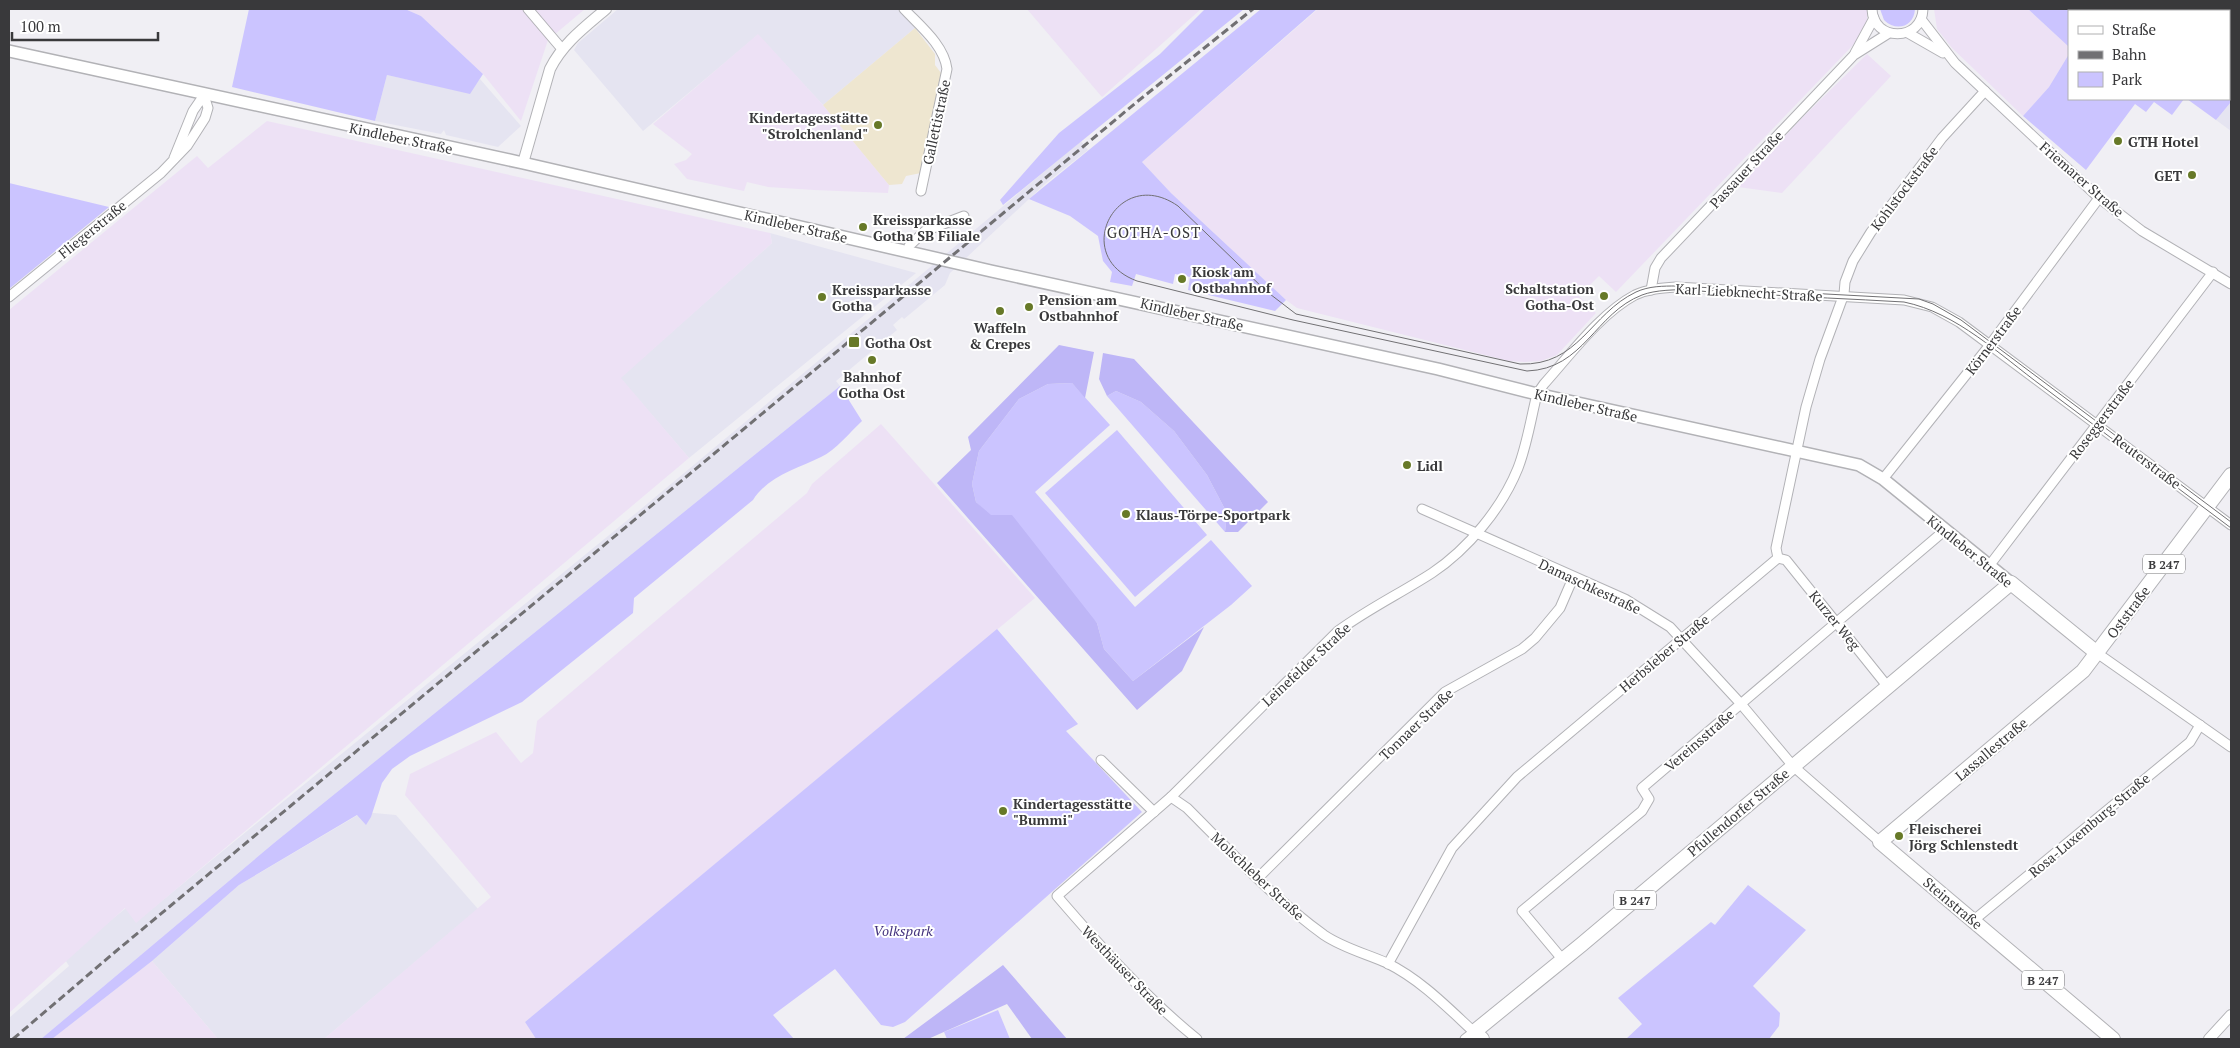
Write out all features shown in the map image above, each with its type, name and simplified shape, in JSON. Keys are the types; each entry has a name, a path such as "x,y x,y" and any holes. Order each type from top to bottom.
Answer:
{"main road":[{"name":"Kindleber Straße","path":"9,51 523,163 991,271 1438,369 1537,394 1859,465 1883,480 1944,532 2097,653"},
{"name":"Oststraße","path":"2097,653 2231,475"},
{"name":"Pfullendorfer Straße","path":"1474,1037 2010,584"},
{"name":"Lassallestraße","path":"1880,842 2084,672 2097,653"},
{"name":"Steinstraße","path":"1880,842 2113,1039"}],"street":[{"path":"528,9 562,48"},
{"path":"523,163 550,69 562,48 606,9"},
{"name":"Gallettistraße","path":"904,9 946,58 947,69 921,191"},
{"path":"1872,9 1874,18 1880,28 1888,33"},
{"path":"1908,33 1917,26 1923,9"},
{"name":"Passauer Straße","path":"1854,55 1874,18"},
{"name":"Friemarer Straße","path":"1921,19 1948,56 2099,198 2142,230 2231,284"},
{"name":"Passauer Straße","path":"1651,290 1653,276 1661,258 1854,55 1888,33"},
{"name":"Friemarer Straße","path":"1888,33 1895,35 1908,33 1948,56"},
{"name":"Kohlstockstraße","path":"1843,296 1845,282 1853,261 1871,232 1942,138 1985,91"},
{"name":"Fliegerstraße","path":"174,158 193,111 204,95"},
{"name":"Fliegerstraße","path":"9,297 161,173 187,146 202,125 208,108 204,95"},
{"name":"Körnerstraße","path":"1883,480 1990,345 2099,198"},
{"path":"908,246 925,231 964,216"},
{"name":"Roseggerstraße","path":"1989,566 2212,272"},
{"name":"Karl-Liebknecht-Straße","path":"1537,394 1560,366 1615,308 1636,295 1651,290 1676,287 1904,300 1932,306 1990,345"},
{"path":"1778,558 1776,548 1806,407 1820,358 1843,296"},
{"name":"Reuterstraße","path":"1990,345 2231,524"},
{"name":"Leinefelder Straße","path":"1057,896 1171,797 1338,631 1368,610 1432,573 1453,557 1476,534 1503,497 1519,467 1537,394"},
{"name":"Damaschkestraße","path":"1422,509 1573,578 1626,599 1656,617 1681,638 1741,704 1793,766"},
{"name":"Vereinsstraße","path":"1563,960 1522,911 1642,811 1649,799 1642,788 1944,532"},
{"name":"Kurzer Weg","path":"1778,558 1786,560 1888,687"},
{"name":"Herbsleber Straße","path":"1388,964 1452,848 1518,777 1778,558"},
{"name":"Tonnaer Straße","path":"1258,878 1445,692 1522,649 1535,638 1560,608 1573,578"},
{"name":"Kindleber Straße","path":"2097,653 2231,747"},
{"name":"Rosa-Luxemburg-Straße","path":"1974,920 2190,742 2200,725"},
{"path":"1101,760 1154,812"},
{"name":"Steinstraße","path":"1793,766 1880,842"},
{"name":"Molschleber Straße","path":"1171,797 1187,808 1294,912 1327,937 1388,964 1416,980 1474,1037"},
{"name":"Westhäuser Straße","path":"1057,896 1114,962 1167,1015 1197,1039"},
{"path":"2209,1039 2231,1015"}],"shaded area":[{"path":"405,9 585,9 548,40 521,121 483,74 421,16"},
{"path":"618,9 898,9 915,28 823,105 758,35 643,131 574,50 578,43"},
{"path":"1027,9 1201,9 1102,97"},
{"path":"1318,9 1867,9 1867,22 1857,41 1616,292 1599,276 1579,296 1596,313 1557,355 1541,361 1524,362 1509,361 1297,308 1286,300 1171,193 1142,162"},
{"path":"1934,9 2028,9 2068,46 2068,56 2049,87 2023,116 1952,48 1937,29"},
{"path":"915,28 935,54 935,65 941,73 921,173 906,176 902,184 889,185 823,105"},
{"path":"758,34 823,105 889,185 888,193 768,187 747,182 744,191 687,179 674,164 686,160 692,154 653,124"},
{"path":"1867,54 1891,76 1782,193 1738,187 1801,119"},
{"path":"387,75 469,93 480,79 521,126 498,147 446,135 444,130 441,134 375,121"},
{"path":"2231,102 2231,131 2216,120"},
{"path":"267,121 770,233 772,243 621,378 689,458 136,923 125,908 9,1013 9,310 197,156 208,168"},
{"name":"Gotha Ost","path":"1081,141 1088,150 1045,184 950,273 945,285 904,319 902,317 893,325 897,330 836,381 840,386 274,843 41,1039 9,1039 9,1018 69,966 64,958 126,908 136,922 641,509"},
{"path":"770,233 916,273 689,458 620,378 772,243"},
{"path":"1059,345 1094,352 1085,398 1072,383 1048,384 1019,399 979,451 972,484 976,502 991,515 1012,515 1097,623 1104,649 1133,681 1204,627 1182,671 1137,710 937,483 971,450 968,437"},
{"path":"1103,353 1134,359 1268,502 1238,532 1225,532 1227,513 1207,475 1174,431 1141,402 1116,391 1107,396 1099,379"},
{"path":"881,424 1035,598 525,1022 536,1039 324,1039 491,897 405,795 410,774 496,732 521,763 533,753 537,721 807,493 812,484"},
{"path":"363,812 396,815 478,909 324,1039 218,1039 152,961 239,885"},
{"path":"152,961 218,1039 52,1039"},
{"path":"1003,965 1067,1039 1032,1039 1007,1004 928,1039 903,1039"}],"green space":[{"path":"249,9 405,9 421,16 483,74 470,94 387,75 375,121 232,87"},
{"path":"1205,9 1244,9 1003,205 1000,200 1059,133 1160,54"},
{"path":"1261,9 1317,9 1142,162 1171,193 1286,300 1275,311 1188,290 1190,277 1175,274 1173,284 1136,274 1132,286 1110,282 1112,272 1103,261 1098,236 1070,216 1029,199"},
{"path":"1880,9 1915,9 1914,15 1908,24 1899,27 1889,24 1884,20"},
{"path":"2028,9 2231,9 2231,102 2216,120 2188,100 2230,100 2230,10 2068,10 2068,46"},
{"path":"2068,56 2068,100 2183,100 2172,115 2154,102 2146,112 2135,104 2086,170 2023,116 2049,87"},
{"path":"9,183 109,207 9,289"},
{"path":"1072,383 1110,425 1035,492 1135,607 1211,540 1252,586 1231,605 1133,681 1104,649 1097,623 976,502 972,484 979,451 1019,399 1048,384"},
{"path":"840,386 862,421 827,454 784,474 767,485 753,500 634,598 633,613 522,702 410,756 392,769 382,783 371,817 366,825 357,815 239,885 152,961 52,1039 41,1039 274,843"},
{"path":"1116,391 1141,402 1174,431 1207,475 1227,513 1225,532 1107,396"},
{"name":"Klaus-Törpe-Sportpark","path":"1117,430 1207,535 1135,597 1045,493"},
{"name":"Volkspark","path":"997,629 1078,724 1066,731 1142,812 905,1022 893,1027 881,1025 835,969 773,1015 794,1039 536,1039 525,1022"},
{"path":"1748,885 1806,930 1753,986 1780,1013 1779,1026 1769,1039 1626,1039 1642,1024 1618,998 1711,922 1715,925"},
{"path":"998,1010 1010,1039 947,1039 944,1032"}],"tram line":[{"path":"2231,522 1961,320 1933,304 1919,299 1677,286 1651,287 1636,292 1620,301 1571,348 1557,357 1540,362 1520,364 1296,314 1266,291 1178,206 1156,196 1137,196 1121,205 1110,218 1104,235 1106,253 1117,269 1137,281 1293,320 1527,371 1546,368 1562,361 1576,351 1612,314 1626,303 1653,292 1695,290 1904,302 1923,307 1960,325 2231,528"}],"railway":[{"path":"13,1039 115,952 1138,101 1253,9"}],"place":[{"name":"Kindertagesstätte \"Strolchenland\"","path":"878,125"},
{"name":"GTH Hotel","path":"2118,141"},
{"name":"GET","path":"2192,175"},
{"name":"Kreissparkasse Gotha SB Filiale","path":"863,227"},
{"name":"Kiosk am Ostbahnhof","path":"1182,279"},
{"name":"Schaltstation Gotha-Ost","path":"1604,296"},
{"name":"Kreissparkasse Gotha","path":"822,297"},
{"name":"Pension am Ostbahnhof","path":"1029,307"},
{"name":"Waffeln & Crepes","path":"1000,311"},
{"name":"Gotha Ost","path":"854,342"},
{"name":"Bahnhof Gotha Ost","path":"872,360"},
{"name":"Lidl","path":"1407,465"},
{"name":"Klaus-Törpe-Sportpark","path":"1126,514"},
{"name":"Kindertagesstätte \"Bummi\"","path":"1003,811"},
{"name":"Fleischerei Jörg Schlenstedt","path":"1899,836"}],"district":[{"name":"GOTHA-OST","path":"1154,232"}]}
